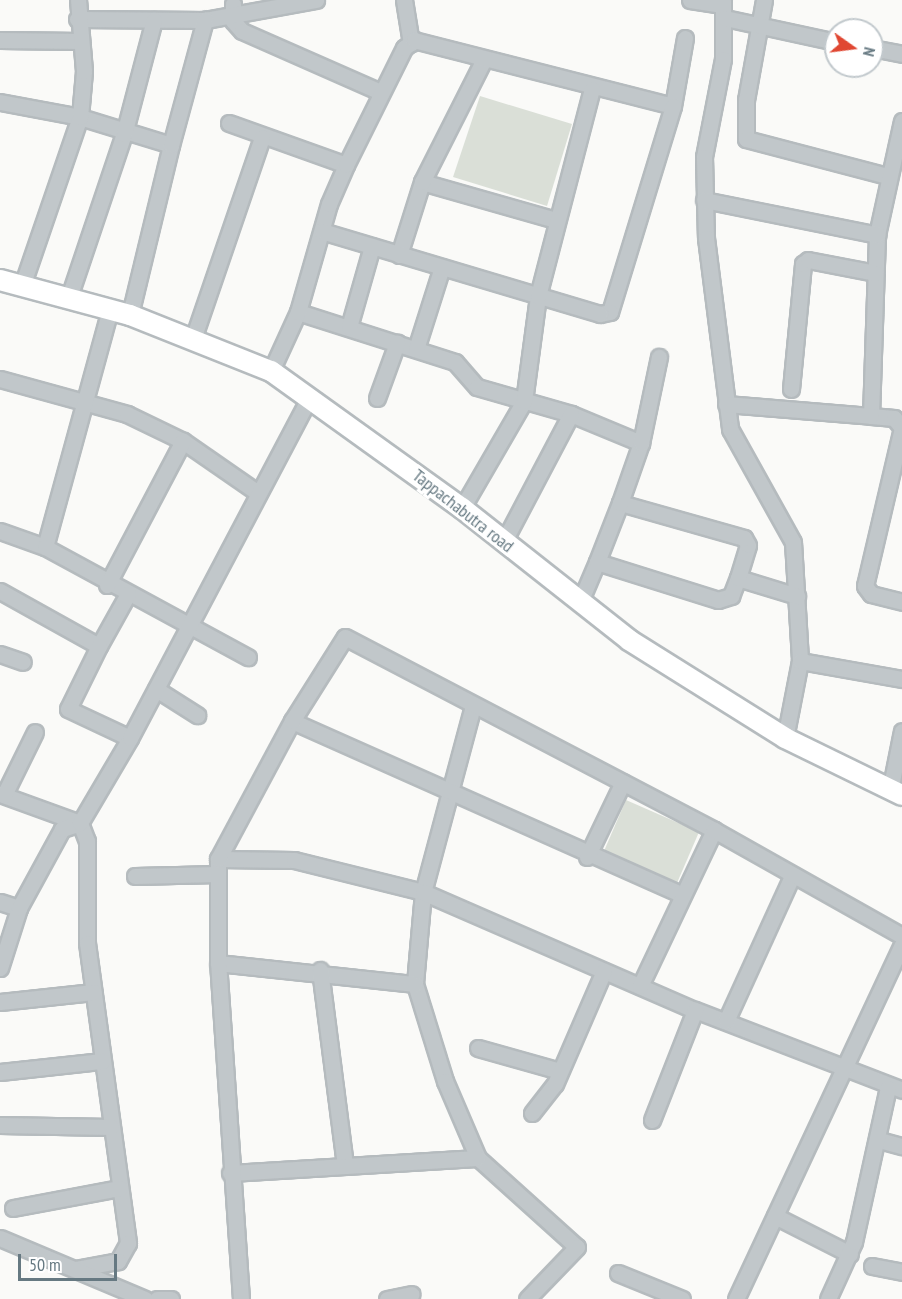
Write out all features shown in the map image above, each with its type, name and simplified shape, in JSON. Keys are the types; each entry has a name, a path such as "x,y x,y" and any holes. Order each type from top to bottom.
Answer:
{"main road":[{"name":"Tappachabutra road","path":"0,280 69,297 194,336 271,371 462,508 502,543 629,640 785,738 896,793"}],"street":[{"path":"22,286 80,117 84,93 78,0"},
{"path":"78,19 205,20 233,6 316,0"},
{"path":"271,371 298,312 322,231 346,165 380,92 411,43 404,0"},
{"path":"690,0 724,8 758,28 824,40"},
{"path":"764,0 745,110 746,139 887,176"},
{"path":"233,6 242,31 380,92"},
{"path":"724,8 704,157 704,200 730,429 790,533 797,596 800,661 785,738"},
{"path":"69,297 124,134 154,20"},
{"path":"130,315 171,145 205,20"},
{"path":"322,231 600,314 610,312 673,106 686,38"},
{"path":"0,40 80,41"},
{"path":"411,43 429,42 592,88 673,106"},
{"path":"884,50 902,54"},
{"path":"399,255 422,182 484,59"},
{"path":"462,508 524,401 538,296 555,220 592,88"},
{"path":"0,102 80,117 124,134 171,145"},
{"path":"871,416 877,235 887,176 902,121"},
{"path":"229,123 346,165"},
{"path":"194,336 262,136"},
{"path":"422,182 555,220"},
{"path":"704,200 877,235"},
{"path":"349,327 372,246"},
{"path":"791,389 803,264 808,260 875,273"},
{"path":"416,349 442,267"},
{"path":"45,548 86,405 110,309"},
{"path":"298,312 455,362 477,387 571,414 641,443"},
{"path":"377,398 397,343"},
{"path":"580,603 641,443 660,357"},
{"path":"0,379 86,405 127,414 183,441 258,493"},
{"path":"0,968 19,908 62,829 80,823 130,738 310,397"},
{"path":"726,404 894,418 902,428 866,591 902,602"},
{"path":"502,543 571,414"},
{"path":"107,585 183,441"},
{"path":"597,562 718,600 731,596 748,545 744,538 620,503"},
{"path":"0,531 45,548 107,585 248,657"},
{"path":"738,578 797,596"},
{"path":"0,591 99,646"},
{"path":"128,594 68,708 130,738"},
{"path":"241,1299 230,1173 218,963 218,867 292,721 345,637 473,706 714,830 902,936"},
{"path":"1,656 23,662"},
{"path":"800,661 902,679"},
{"path":"156,689 196,715"},
{"path":"473,706 423,892 415,984 445,1082 478,1158 577,1247 527,1299"},
{"path":"292,721 587,857 682,895"},
{"path":"896,793 902,731"},
{"path":"35,732 2,795 80,823 87,840 87,943 120,1188 125,1253 118,1261 75,1269"},
{"path":"587,857 623,782"},
{"path":"640,986 714,830"},
{"path":"135,876 294,860 423,892 695,1010 895,1089 879,1140 850,1254 828,1299"},
{"path":"726,1021 792,876"},
{"path":"0,902 19,908"},
{"path":"736,1299 841,1068 902,945"},
{"path":"218,963 320,970 415,984"},
{"path":"320,970 345,1165"},
{"path":"532,1113 560,1071 604,971"},
{"path":"0,1002 93,992"},
{"path":"652,1120 695,1010"},
{"path":"478,1048 560,1071"},
{"path":"0,1072 102,1061"},
{"path":"0,1125 111,1127"},
{"path":"879,1140 902,1146"},
{"path":"230,1173 478,1158"},
{"path":"13,1208 120,1188"},
{"path":"774,1216 850,1254"},
{"path":"0,1238 75,1269 103,1292 145,1299"},
{"path":"872,1266 902,1272"},
{"path":"618,1273 682,1299"},
{"path":"387,1299 412,1294"},
{"path":"157,1299 171,1299"}],"shaded area":[{"path":"480,96 572,124 547,206 453,177"},
{"path":"626,800 699,832 677,883 604,851"}]}
